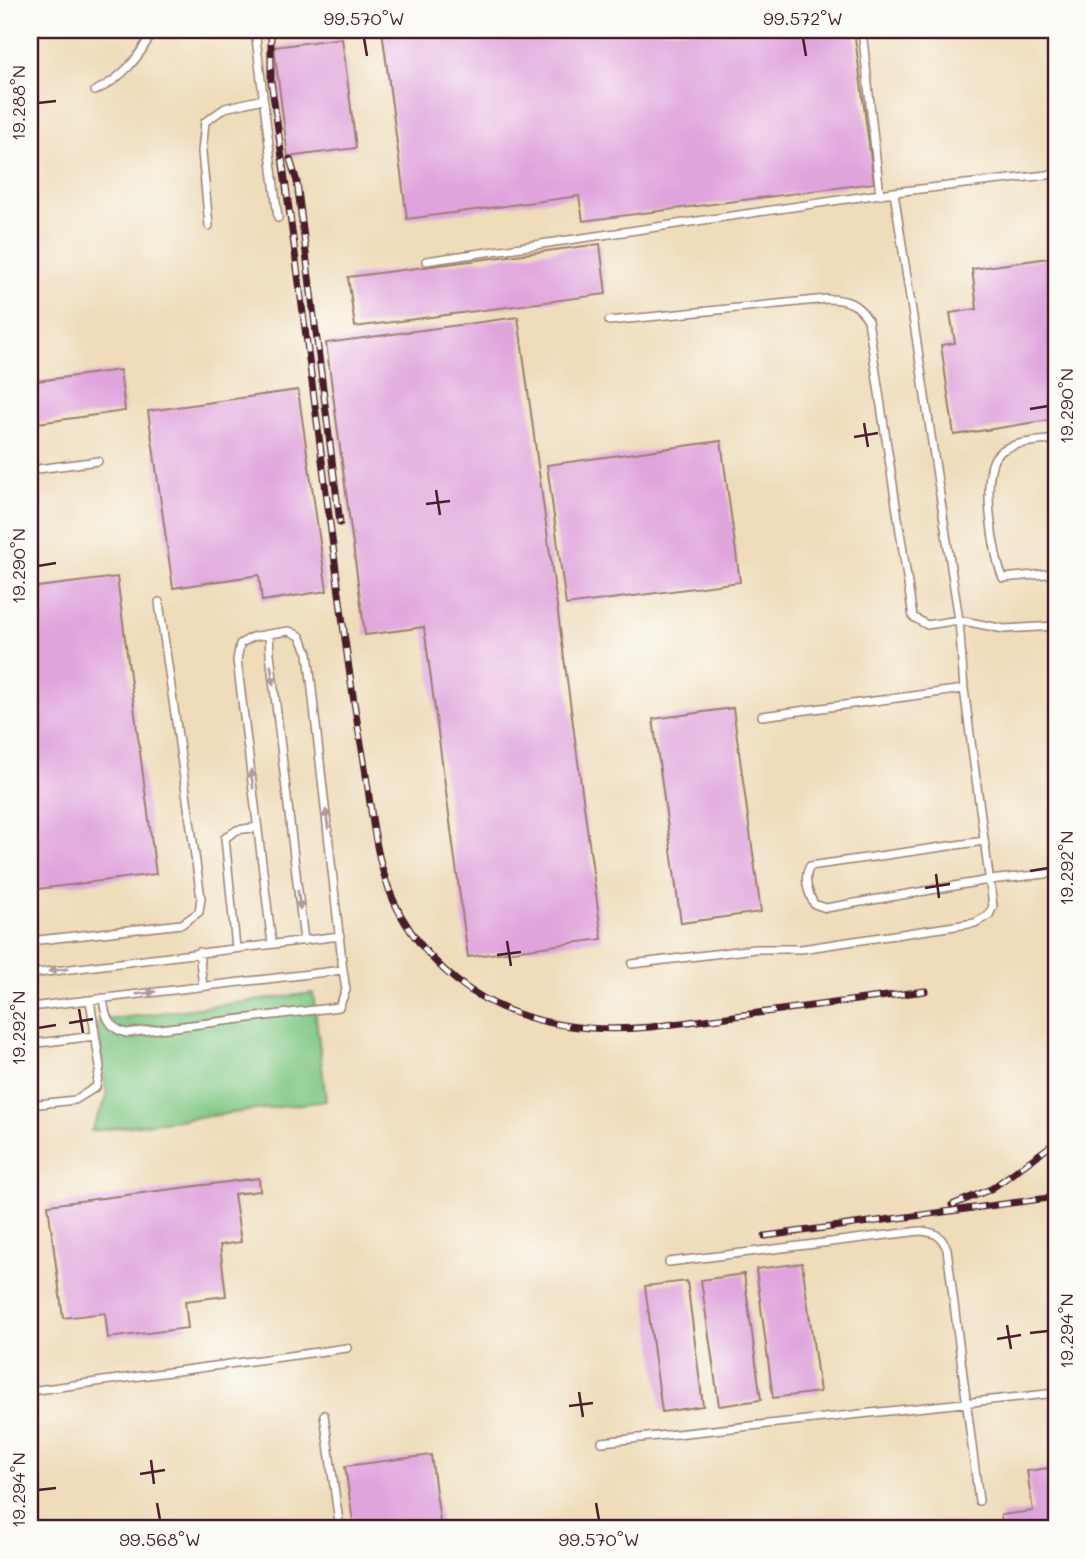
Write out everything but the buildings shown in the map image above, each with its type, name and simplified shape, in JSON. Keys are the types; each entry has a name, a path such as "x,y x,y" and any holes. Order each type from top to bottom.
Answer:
{"lane":[{"path":"95,91 123,74 146,45 153,30"},
{"path":"255,30 278,218"},
{"path":"862,30 880,195"},
{"path":"209,226 201,134 205,122 225,108 263,99"},
{"path":"426,261 894,192 1056,174"},
{"path":"632,964 755,949 801,949 975,923 989,915 993,906 964,689 959,620 894,192"},
{"path":"609,321 827,299 844,299 856,305 868,320 913,617 927,625 959,620 1004,629 1056,626"},
{"path":"1056,439 1013,446 999,452 990,469 988,481 1003,578 1056,573"},
{"path":"30,470 98,461"},
{"path":"30,941 182,924 199,912 201,898 159,602"},
{"path":"103,998 105,1013 112,1027 125,1033 339,1007 346,990 308,653 304,640 295,633 269,634 246,639 240,644 237,654 272,944"},
{"path":"269,634 304,941"},
{"path":"762,716 964,689"},
{"path":"236,948 225,838 237,830 258,827"},
{"path":"984,841 815,865 807,870 806,880 814,904 826,908 989,880 1056,873"},
{"path":"30,974 340,936"},
{"path":"199,952 203,987"},
{"path":"30,1007 343,970"},
{"path":"30,1105 75,1100 91,1093 96,1087 100,1074 90,1000"},
{"path":"30,1044 95,1036"},
{"path":"669,1262 920,1231 935,1233 942,1238 947,1249 979,1501"},
{"path":"30,1391 347,1348"},
{"path":"602,1441 1056,1393"},
{"path":"324,1415 340,1529"}],"green space":[{"path":"313,993 326,1101 91,1131 107,1098 97,1021"}],"railway":[{"path":"271,30 271,81 354,700 382,868 398,910 410,930 433,958 458,981 486,1000 516,1013 581,1027 651,1027 925,991"},
{"path":"290,159 297,182 340,523"},
{"path":"952,1205 991,1189 1056,1142"},
{"path":"765,1236 1056,1197"}]}
